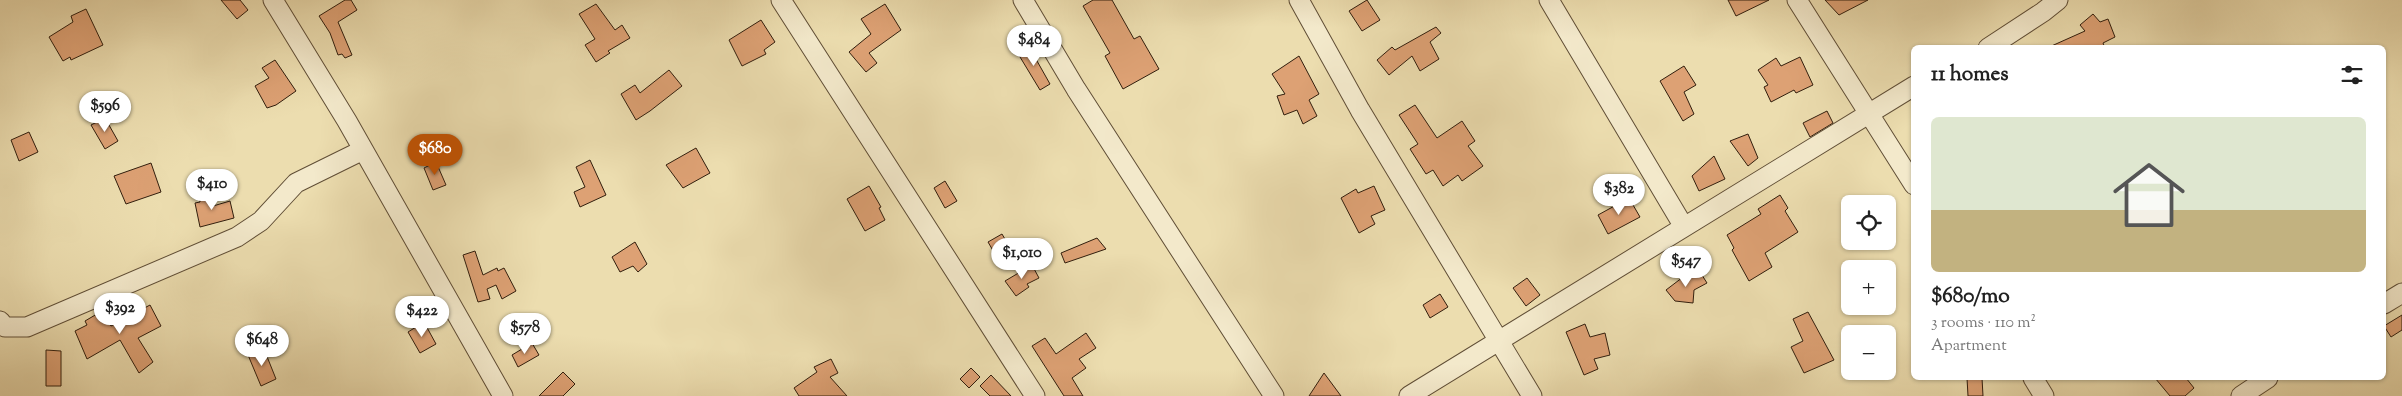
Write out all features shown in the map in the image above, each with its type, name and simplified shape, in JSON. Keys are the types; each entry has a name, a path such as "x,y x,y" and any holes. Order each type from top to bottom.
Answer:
{"street":[{"path":"273,0 363,150 503,396"},
{"path":"781,0 1035,396"},
{"path":"1023,0 1087,105 1274,396"},
{"path":"1299,0 1360,110 1532,396"},
{"path":"1549,0 1684,227"},
{"path":"1797,0 1911,180"},
{"path":"1993,45 2058,0"},
{"path":"1409,396 1911,88"},
{"path":"0,321 5,326 27,327 237,237 261,220 296,182 363,150"},
{"path":"2386,303 2402,293"},
{"path":"2035,380 2044,396"},
{"path":"2241,396 2265,380"}],"building":[{"path":"221,0 240,0 248,10 237,19"},
{"path":"345,0 351,0 357,10 338,22 352,55 345,58 342,54 338,55 330,33 319,16"},
{"path":"1093,0 1112,0 1134,39 1140,36 1159,69 1123,89 1105,56 1110,53 1083,6"},
{"path":"1367,0 1380,20 1362,31 1349,11"},
{"path":"1728,0 1769,0 1736,16"},
{"path":"1825,0 1868,0 1839,15"},
{"path":"596,4 615,30 622,25 630,38 608,51 610,53 596,62 585,45 595,39 579,14"},
{"path":"885,4 901,30 869,53 877,63 866,72 849,52 871,34 861,19"},
{"path":"86,9 103,45 71,60 70,57 63,61 49,37 73,22 71,16"},
{"path":"2093,14 2100,22 2108,19 2115,37 2103,43 2104,45 2054,45 2085,31 2080,25"},
{"path":"761,20 775,42 764,50 766,54 742,66 729,40"},
{"path":"1436,27 1441,33 1430,42 1439,59 1420,71 1412,56 1389,75 1377,60 1392,47 1395,50"},
{"path":"1028,45 1050,84 1040,90 1017,52"},
{"path":"1299,56 1319,94 1309,100 1317,116 1303,124 1297,110 1284,115 1277,96 1285,94 1272,74"},
{"path":"1800,57 1813,85 1796,93 1794,90 1771,102 1764,87 1768,85 1758,70 1776,58 1781,66"},
{"path":"275,60 296,91 276,105 267,108 255,86 269,78 262,68"},
{"path":"1684,66 1696,85 1684,92 1694,114 1683,121 1660,81"},
{"path":"669,70 682,86 636,120 621,94 635,85 640,93"},
{"path":"1415,105 1437,138 1462,121 1475,141 1468,146 1483,166 1462,181 1458,175 1443,186 1433,170 1426,174 1410,149 1418,144 1399,115"},
{"path":"1827,111 1833,123 1810,137 1803,123"},
{"path":"105,118 118,141 105,149 91,125"},
{"path":"29,132 38,152 19,161 11,140"},
{"path":"1748,134 1758,158 1748,166 1730,141"},
{"path":"696,148 710,173 683,188 666,165"},
{"path":"1714,156 1725,179 1699,191 1692,176"},
{"path":"590,160 606,195 580,207 574,192 585,187 576,167"},
{"path":"436,162 446,185 433,190 424,168"},
{"path":"151,163 161,192 126,204 114,176"},
{"path":"945,181 957,201 945,208 934,188"},
{"path":"869,186 881,207 879,208 885,220 865,231 847,199"},
{"path":"1374,186 1385,210 1371,216 1375,224 1359,233 1341,198 1356,189 1358,193"},
{"path":"212,193 213,206 230,201 234,218 200,227 195,203 200,202 199,194"},
{"path":"1780,195 1788,208 1785,211 1798,232 1765,253 1772,267 1749,281 1732,250 1734,248 1727,235 1761,214 1758,209"},
{"path":"1629,198 1640,217 1608,234 1598,215"},
{"path":"1002,234 1009,246 995,254 988,242"},
{"path":"1097,238 1106,249 1065,263 1061,253"},
{"path":"635,242 647,264 638,272 633,266 620,272 612,257"},
{"path":"475,251 483,275 497,268 498,271 504,268 516,291 502,299 496,285 487,289 490,299 478,302 463,255"},
{"path":"1032,265 1039,278 1027,284 1029,287 1016,296 1005,281"},
{"path":"1700,272 1707,283 1694,290 1693,303 1675,301 1666,290 1687,274 1689,278"},
{"path":"1527,278 1540,295 1526,306 1513,288"},
{"path":"1440,294 1448,307 1430,318 1423,305"},
{"path":"150,305 161,326 138,338 153,362 139,373 120,340 87,359 75,331 87,325 85,321 102,311 111,326"},
{"path":"1808,312 1834,360 1804,373 1791,347 1803,341 1793,319"},
{"path":"2402,315 2402,330 2391,337 2386,329 2386,325"},
{"path":"424,322 436,344 420,353 408,332"},
{"path":"1585,324 1590,337 1605,333 1610,355 1594,359 1598,369 1584,375 1566,332"},
{"path":"1086,333 1096,348 1079,359 1086,368 1072,378 1083,396 1064,396 1032,346 1045,338 1056,354"},
{"path":"532,343 539,355 518,367 512,355"},
{"path":"264,349 276,379 261,386 248,355"},
{"path":"46,350 61,351 61,386 46,386"},
{"path":"831,359 838,373 830,377 847,396 799,396 794,388 817,372 814,367"},
{"path":"971,368 980,377 969,388 960,379"},
{"path":"563,372 575,384 563,396 539,396"},
{"path":"1324,373 1341,396 1309,396"},
{"path":"991,375 1011,396 990,396 980,386"},
{"path":"1967,380 1982,380 1983,396 1968,396"},
{"path":"2157,380 2188,380 2194,388 2185,396 2170,396"}]}
